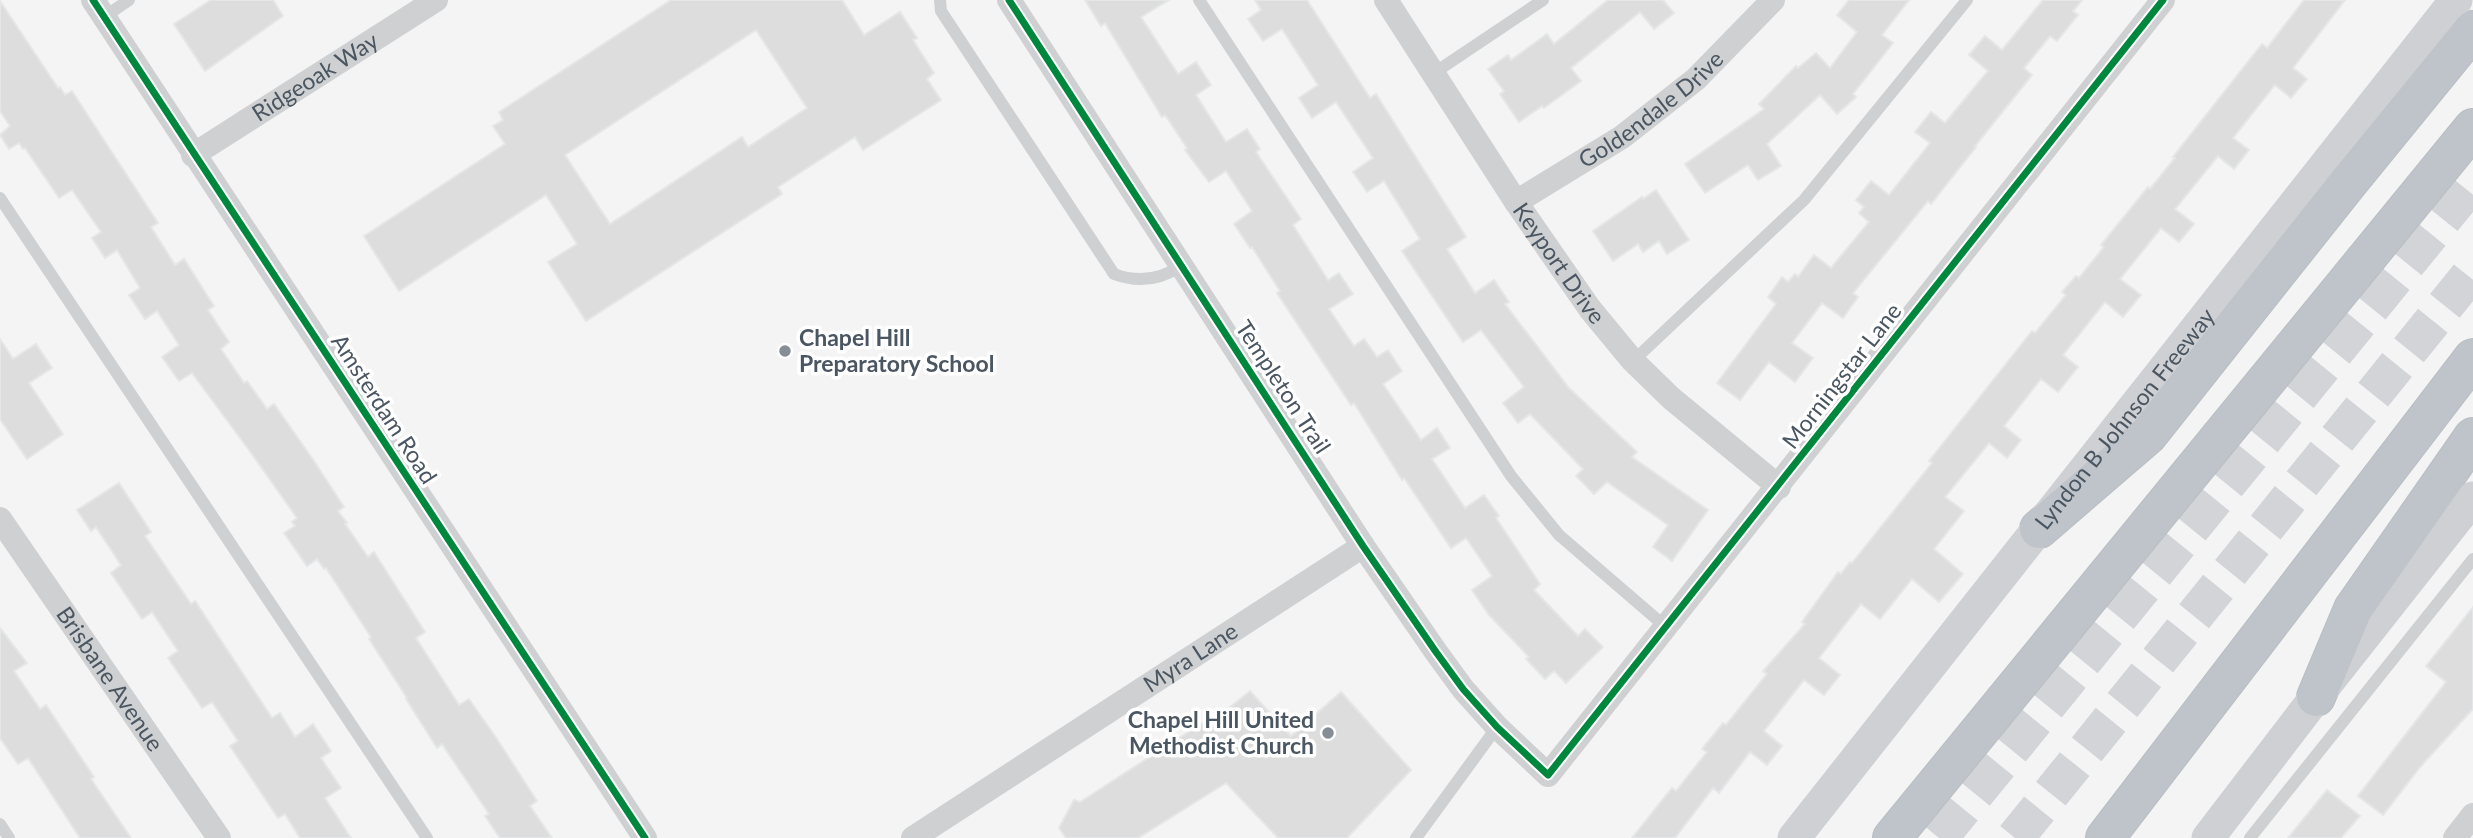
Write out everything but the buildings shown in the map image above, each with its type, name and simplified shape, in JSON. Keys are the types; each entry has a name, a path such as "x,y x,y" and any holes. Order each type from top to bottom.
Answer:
{"highway":[{"path":"2039,530 2148,435 2473,30"},
{"path":"1892,838 2473,128"},
{"path":"2105,838 2473,358"},
{"path":"2316,697 2353,609 2473,437"}],"main road":[{"name":"Lyndon B Johnson Freeway","path":"1794,838 2455,0"},
{"path":"2208,838 2473,498"}],"street":[{"name":"Ridgeoak Way","path":"193,155 436,0"},
{"name":"Templeton Trail","path":"1009,0 1363,546 1463,689 1497,727 1548,775"},
{"name":"Keyport Drive","path":"1386,0 1516,202 1590,309 1633,361 1671,398 1779,487"},
{"name":"Goldendale Drive","path":"1516,202 1622,137 1696,79 1773,0"},
{"name":"Morningstar Lane","path":"1548,775 2163,0"},
{"name":"Amsterdam Road","path":"99,8 193,155 645,838"},
{"name":"Brisbane Avenue","path":"0,519 219,838"},
{"name":"Myra Lane","path":"913,838 1363,546"},
{"path":"2455,838 2473,815"}],"lane":[{"path":"99,8 129,0"},
{"path":"940,0 941,11 1114,274 1130,280 1166,275 1181,265"},
{"path":"1199,0 1511,476 1559,535 1667,628"},
{"path":"1434,73 1543,0"},
{"path":"1633,361 1804,200 1967,0"},
{"path":"0,198 427,838"},
{"path":"2250,838 2473,559"},
{"path":"1416,838 1497,727"},
{"path":"0,824 9,838"}],"tunnel":[{"path":"1939,838 2473,182"},
{"path":"2015,838 2473,271"}],"cycle path":[{"path":"93,0 645,838"},
{"path":"1009,0 1363,546 1436,652 1463,689 1497,727 1548,775 2163,0"}],"place":[{"name":"Chapel Hill Preparatory School","path":"785,351"},
{"name":"Chapel Hill United Methodist Church","path":"1328,733"}]}
